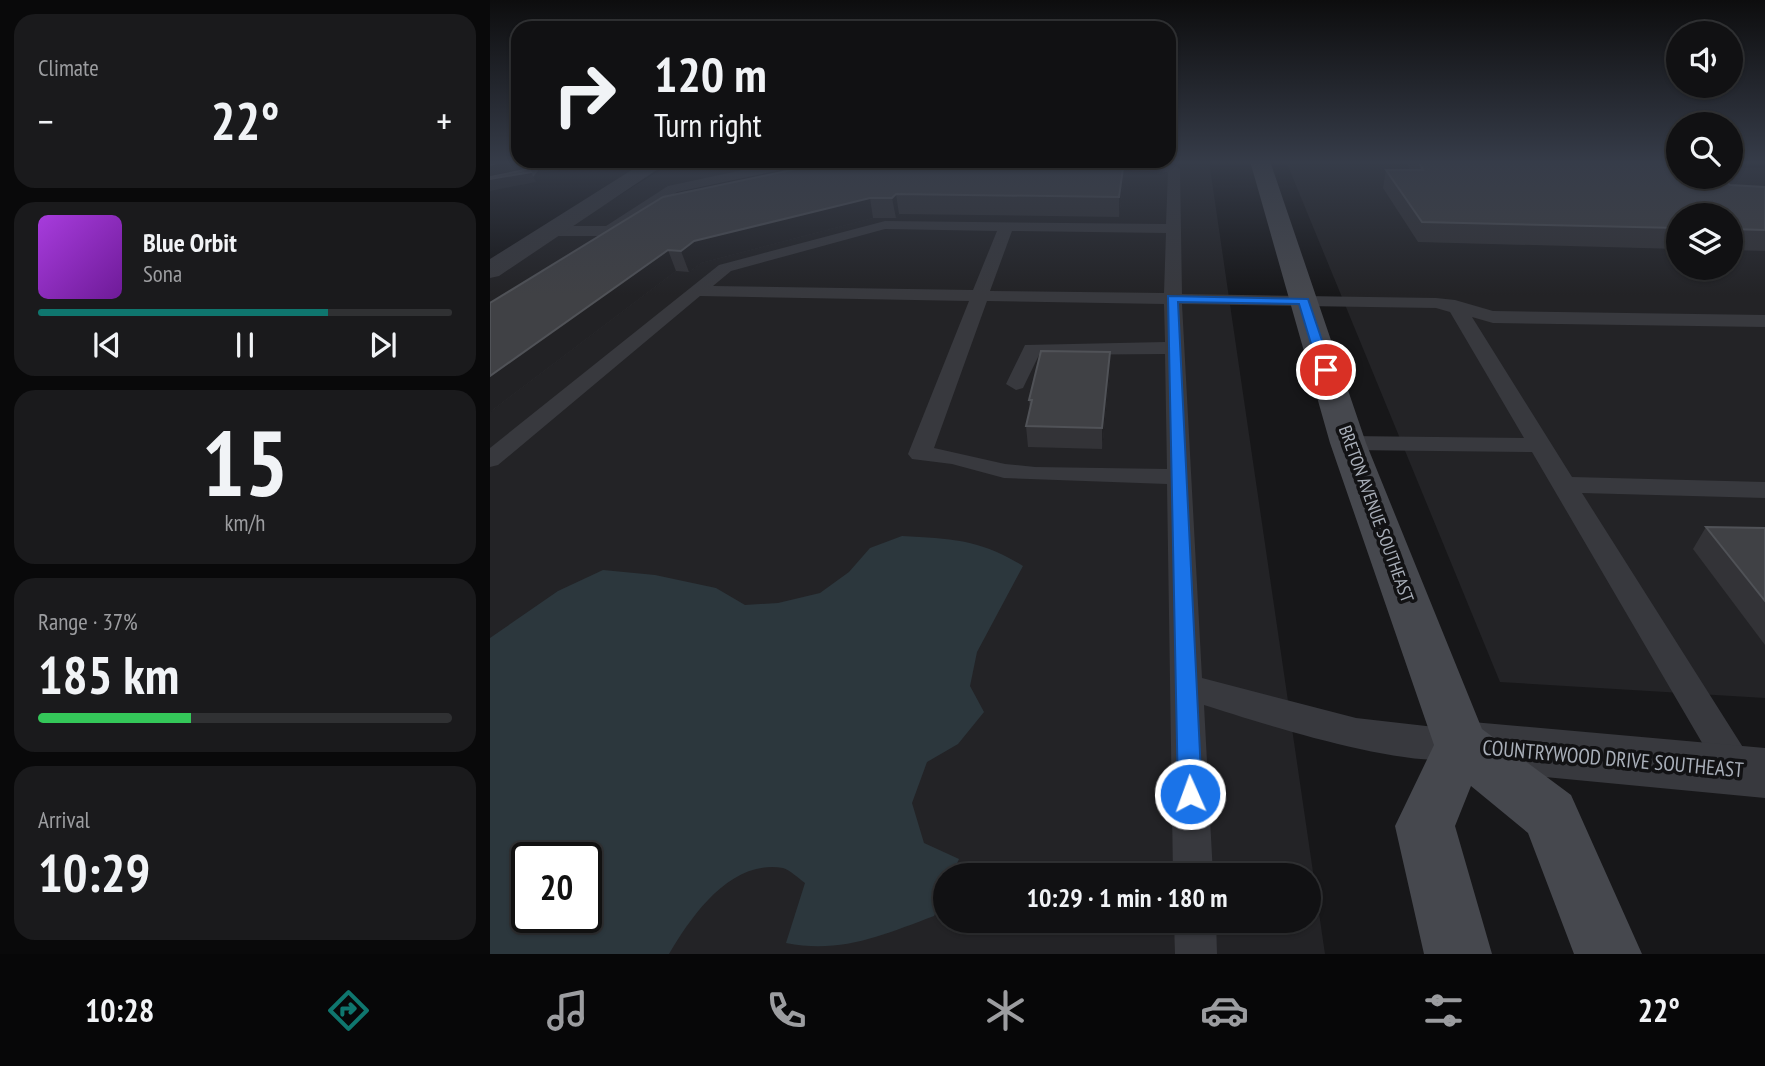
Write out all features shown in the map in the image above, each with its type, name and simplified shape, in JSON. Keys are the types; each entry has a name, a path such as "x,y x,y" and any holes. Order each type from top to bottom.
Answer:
{"main road":[{"name":"BRETON AVENUE SOUTHEAST","path":"1274,206 1348,443 1461,745"},
{"path":"1458,954 1425,826 1461,745 1550,815 1608,954"}],"street":[{"path":"490,270 591,206"},
{"name":"COUNTRYWOOD DRIVE SOUTHEAST","path":"1461,745 1752,772"}],"lane":[{"path":"578,252 648,206"},
{"path":"1173,206 1172,299 1193,863"},
{"path":"490,460 725,268 885,225 1173,229"},
{"path":"1006,226 920,454 953,457 1004,471 1035,474 1178,477"},
{"path":"552,231 610,231"},
{"path":"696,291 1455,305 1493,317 1765,321"},
{"path":"1455,305 1564,485 1752,772"},
{"path":"1016,383 1031,349 1174,348"},
{"path":"1348,443 1540,445"},
{"path":"1564,485 1765,489"},
{"path":"1186,686 1281,715 1415,744 1461,745"},
{"path":"1195,933 1196,954"}],"shaded area":[{"path":"603,206 1216,206 1312,863 933,863 933,933 1321,933 1321,927 1325,954 490,954 490,275"},
{"path":"1304,206 1666,206 1666,280 1743,280 1743,206 1765,206 1765,698 1500,682"},
{"path":"902,536 979,545 1023,566 977,652 970,686 984,712 958,744 927,762 912,803 924,843 959,859 957,863 933,863 933,916 862,941 825,946 786,943 805,883 783,868 764,868 746,872 715,893 701,907 669,954 490,954 490,638 558,591 603,570 655,575 716,588 745,605 778,603 820,593 849,572 870,548"}],"building":[{"path":"649,206 839,206 694,241 681,251 668,250 490,376 490,303"},
{"path":"1411,206 1666,206 1666,228 1422,222"},
{"path":"1743,206 1765,206 1765,230 1743,229"},
{"path":"1041,351 1110,352 1102,428 1026,426 1032,400 1029,400"},
{"path":"1706,527 1765,528 1765,601"}],"route":[{"path":"1190,794 1172,299 1304,301 1326,370"}]}
